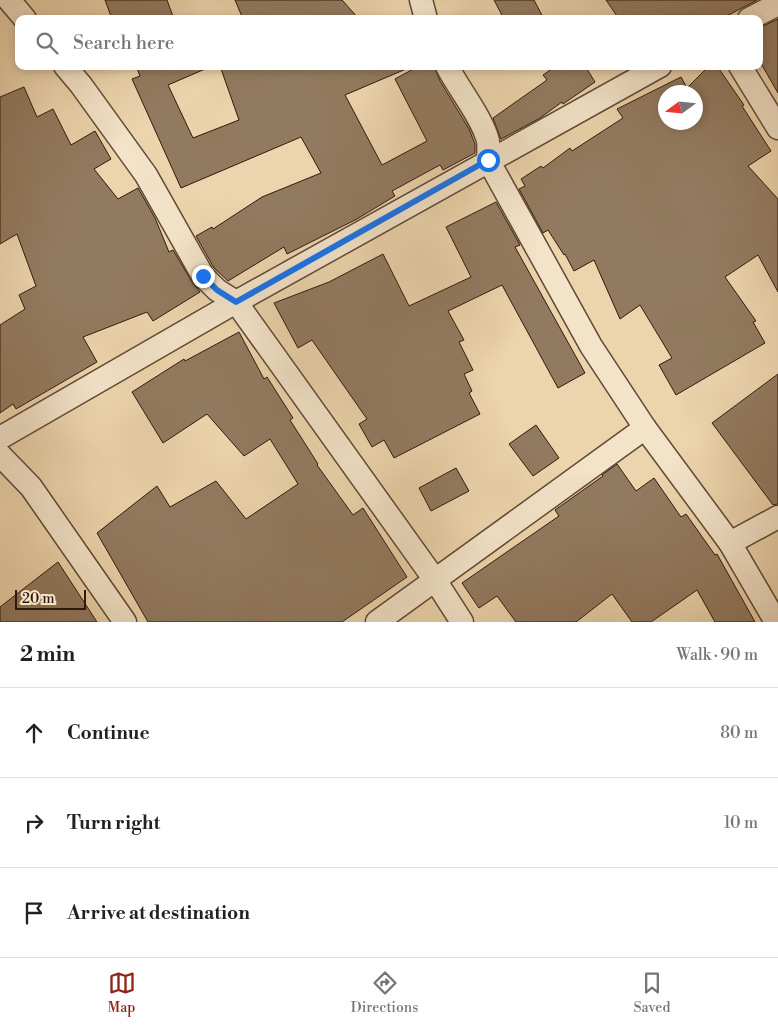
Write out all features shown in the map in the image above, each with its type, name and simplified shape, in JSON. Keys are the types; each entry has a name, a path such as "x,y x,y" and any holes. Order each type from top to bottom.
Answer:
{"street":[{"path":"9,0 22,15"},
{"path":"421,0 425,15"},
{"path":"757,15 778,4"},
{"path":"68,70 146,175 203,276 217,290 236,302 435,580 462,622"},
{"path":"449,70 482,125 488,142 488,160 591,346 644,428 730,543 776,622"},
{"path":"0,438 236,302 653,70"},
{"path":"742,70 778,128"},
{"path":"378,622 644,428"},
{"path":"0,455 31,487 125,622"},
{"path":"730,543 778,517"}],"building":[{"path":"105,0 167,0 173,15 111,15"},
{"path":"235,0 342,0 355,15 241,15"},
{"path":"494,0 534,0 542,15 502,15"},
{"path":"606,0 757,0 729,15 616,15"},
{"path":"778,19 778,93 763,67 763,26"},
{"path":"138,70 203,70 168,85 193,138 239,120 221,70 404,70 345,95 382,165 427,141 395,79 412,70 436,70 440,81 469,129 475,144 475,153 443,170 440,165 392,191 395,196 357,219 287,254 284,247 228,281 214,268 196,236 212,227 213,229 262,197 321,173 301,137 181,188 132,79 140,76"},
{"path":"550,70 588,70 595,82 540,118 501,139 493,118 547,80 543,75"},
{"path":"705,70 720,70 744,105 742,106 771,151 748,166 778,199 778,292 758,255 725,277 756,321 753,322 765,343 676,395 659,365 672,358 640,305 620,319 594,260 574,271 565,254 548,230 543,233 519,189 525,186 521,179 541,166 543,168 570,148 572,151 623,118 617,109 658,88 658,130 703,130 703,85 690,85"},
{"path":"681,77 685,85 665,85"},
{"path":"24,87 37,117 53,109 71,145 95,131 111,159 94,169 118,199 138,188 155,218 169,252 173,250 200,292 153,321 147,312 83,337 97,362 16,409 13,404 0,413 0,325 25,309 19,295 36,286 17,234 0,244 0,97"},
{"path":"496,202 520,245 515,247 585,373 558,388 502,285 448,311 464,340 459,342 473,370 464,374 472,391 469,393 480,414 394,458 384,440 372,447 359,424 367,419 312,340 298,348 274,303 329,282 383,254 409,306 471,277 446,227"},
{"path":"239,332 264,379 267,377 293,418 290,420 317,465 353,515 363,508 407,577 342,622 148,622 97,533 157,486 170,507 216,481 246,519 298,484 270,439 244,456 207,414 163,443 132,392 184,359 185,361"},
{"path":"778,374 778,504 773,505 712,423"},
{"path":"536,425 559,458 533,476 509,444"},
{"path":"617,464 636,491 654,478 681,517 686,514 715,555 717,554 755,622 715,622 697,590 651,622 632,622 612,594 576,622 516,622 497,596 479,608 462,583 559,516 555,510"},
{"path":"456,468 469,491 431,511 419,488"},
{"path":"58,562 97,622 0,622 0,607"}],"route":[{"path":"203,276 217,290 236,302 488,160"}]}
